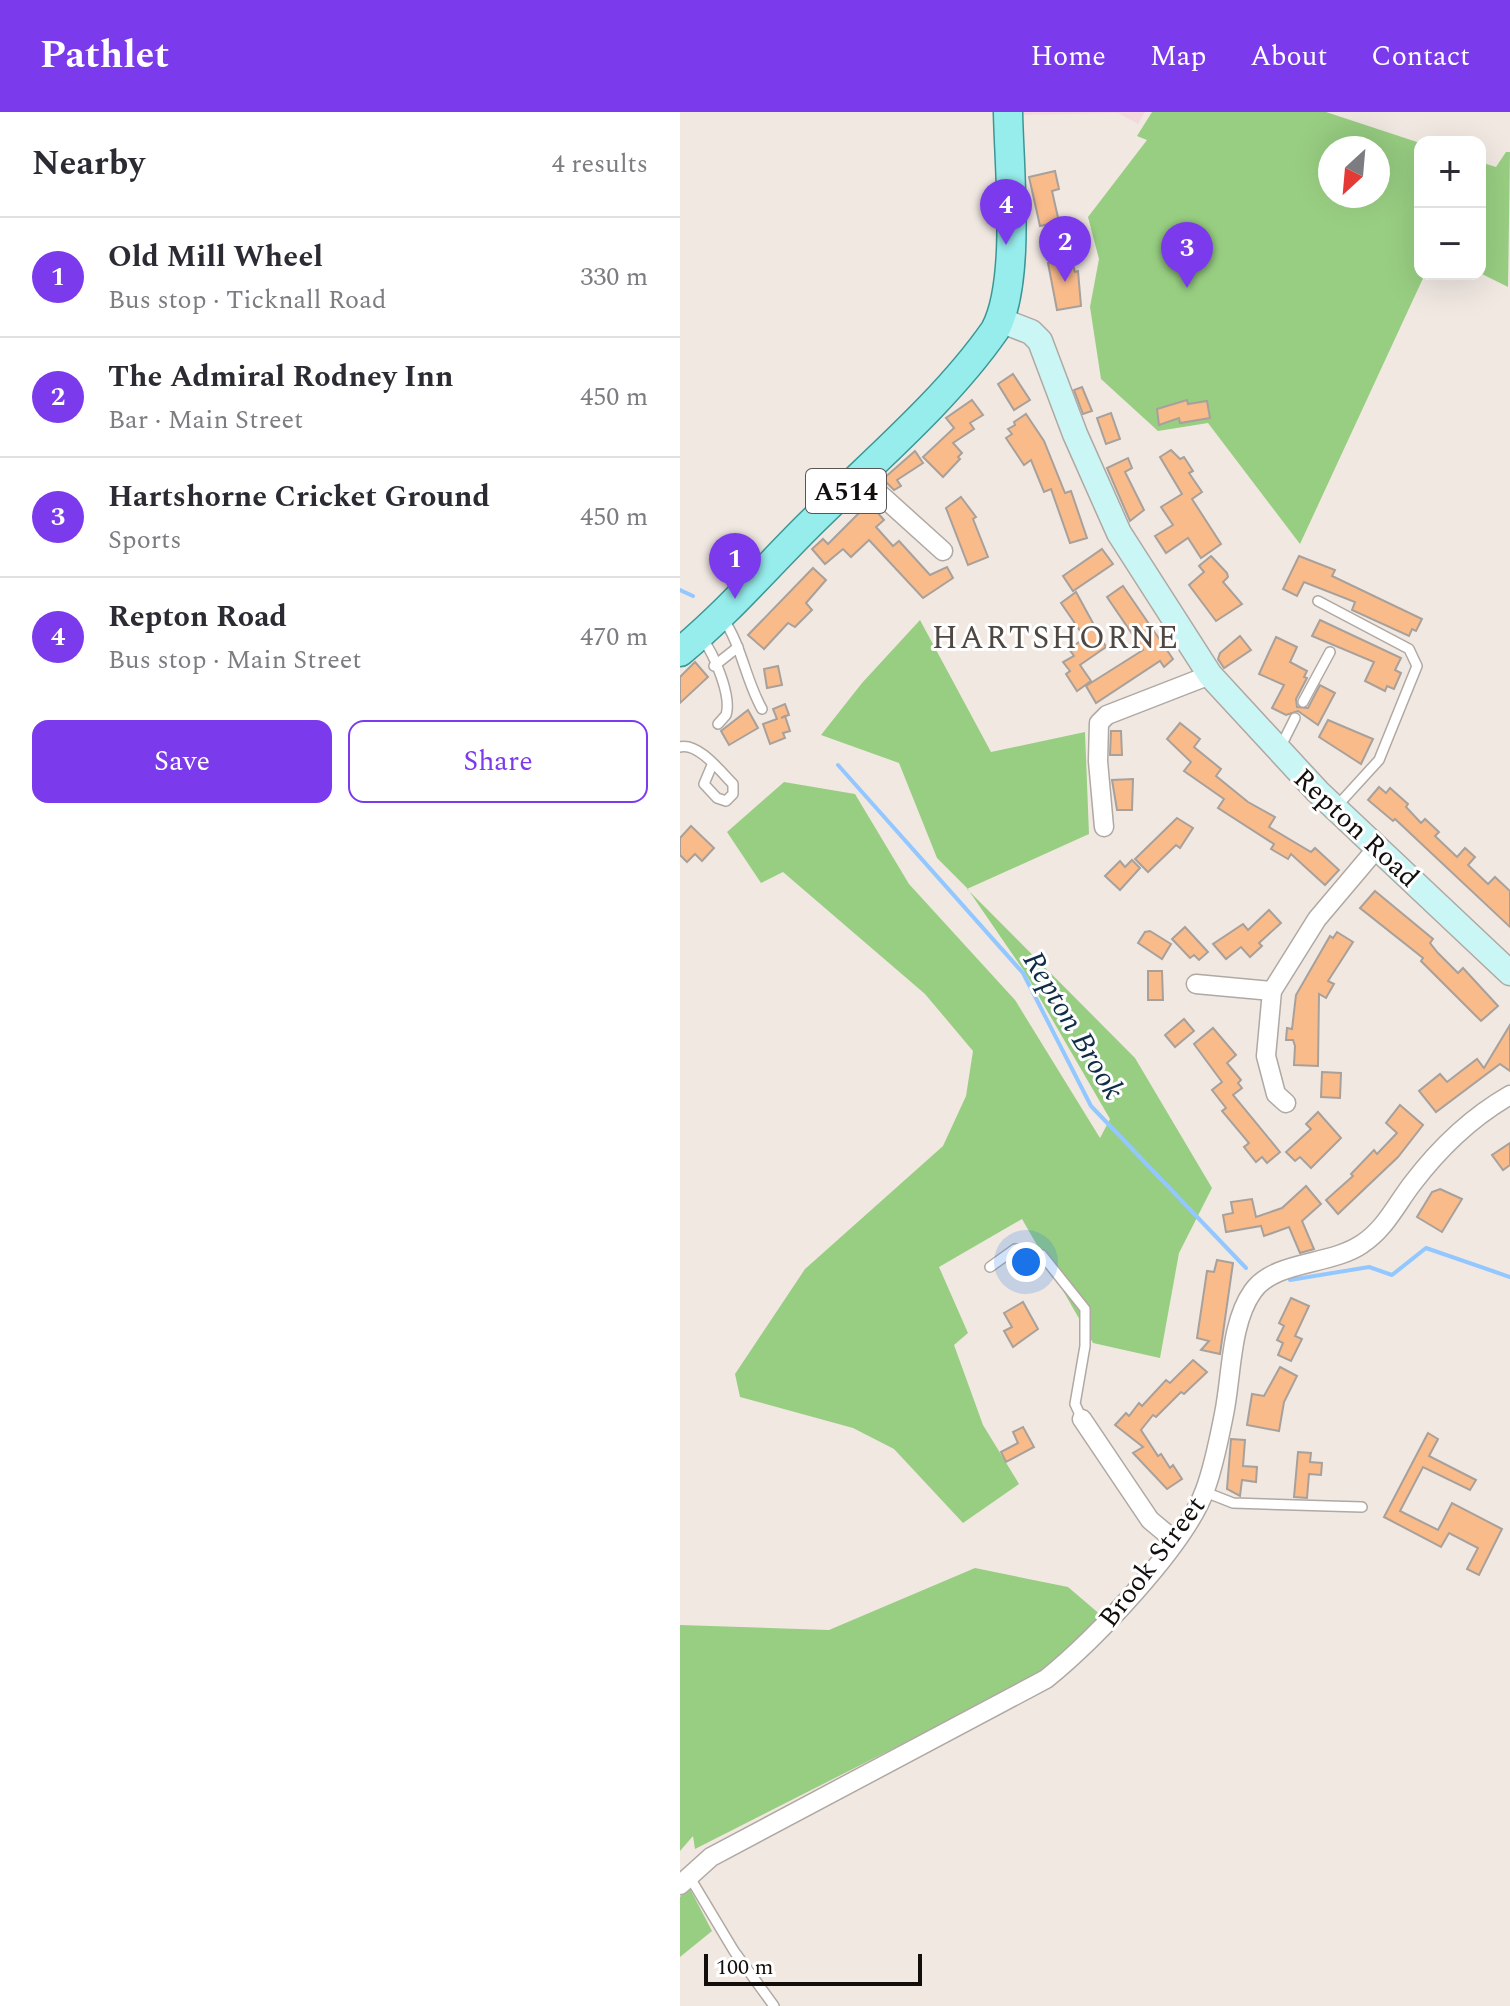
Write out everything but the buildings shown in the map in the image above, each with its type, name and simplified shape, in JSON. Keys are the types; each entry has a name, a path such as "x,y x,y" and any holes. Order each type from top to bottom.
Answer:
{"main road":[{"name":"A514","path":"690,644 722,617 807,527 861,477 979,351 1000,320 1009,276 1008,112"}],"street":[{"name":"Repton Road","path":"1000,320 1031,332 1040,341 1075,434 1119,533 1210,675 1334,808 1509,970"},
{"path":"861,477 943,551"},
{"path":"1104,827 1098,761 1099,723 1107,715 1210,675"},
{"path":"1286,1103 1276,1094 1266,1056 1272,991 1317,919 1377,848"},
{"path":"1196,984 1272,991"},
{"name":"Brook Street","path":"684,1881 711,1857 1046,1679 1110,1620 1174,1540 1205,1492 1225,1413 1238,1323 1254,1288 1278,1271 1328,1261 1363,1244 1389,1218 1444,1145 1466,1124 1510,1095"},
{"path":"1082,1419 1150,1520 1174,1540"}],"lane":[{"path":"1318,601 1409,649 1417,666 1379,760 1334,808"},
{"path":"722,617 738,647 749,685 762,709"},
{"path":"690,644 710,649 728,709 718,724"},
{"path":"714,666 738,647"},
{"path":"1303,702 1330,652"},
{"path":"1278,751 1295,718"},
{"path":"680,747 692,747 712,765"},
{"path":"990,1267 1015,1249 1042,1255 1085,1309 1085,1346 1075,1404 1082,1419"},
{"path":"1205,1492 1233,1503 1362,1507"},
{"path":"684,1881 774,2006"}],"shaded area":[{"path":"1021,112 1145,112 1138,124 1118,113 1021,115"}],"green space":[{"path":"1152,112 1326,112 1414,141 1414,280 1422,280 1300,544 1208,423 1158,431 1101,379 1090,307 1099,259 1088,217 1147,140 1137,136"},
{"path":"1506,152 1510,152 1508,287 1486,276 1486,164 1496,167"},
{"path":"920,620 991,752 1085,732 1089,834 968,889 937,858 899,763 821,735 862,683"},
{"path":"784,782 855,794 909,884 1015,1000 1100,1138 1110,1119 1024,971 969,891 1135,1058 1212,1188 1179,1253 1160,1358 1093,1343 1022,1219 939,1267 968,1333 954,1345 983,1425 1019,1484 963,1523 894,1449 853,1428 740,1397 735,1374 805,1269 943,1146 966,1096 973,1051 925,994 783,872 761,883 727,832"},
{"path":"975,1568 1068,1587 1102,1616 1038,1675 695,1849 693,1836 680,1851 680,1625 829,1630"},
{"path":"689,1887 712,1931 680,1957 680,1897"}],"waterway":[{"name":"Repton Brook","path":"680,590 693,596"},
{"name":"Repton Brook","path":"838,765 1023,973 1091,1106 1246,1268"},
{"name":"Repton Brook","path":"1290,1280 1369,1267 1392,1275 1426,1248 1510,1277"}],"place":[{"name":"Repton Road","path":"1006,245"},
{"name":"The Admiral Rodney Inn","path":"1065,282"},
{"name":"Hartshorne Cricket Ground","path":"1187,288"},
{"name":"Old Mill Wheel","path":"735,599"}],"district":[{"name":"HARTSHORNE","path":"1056,637"}]}
